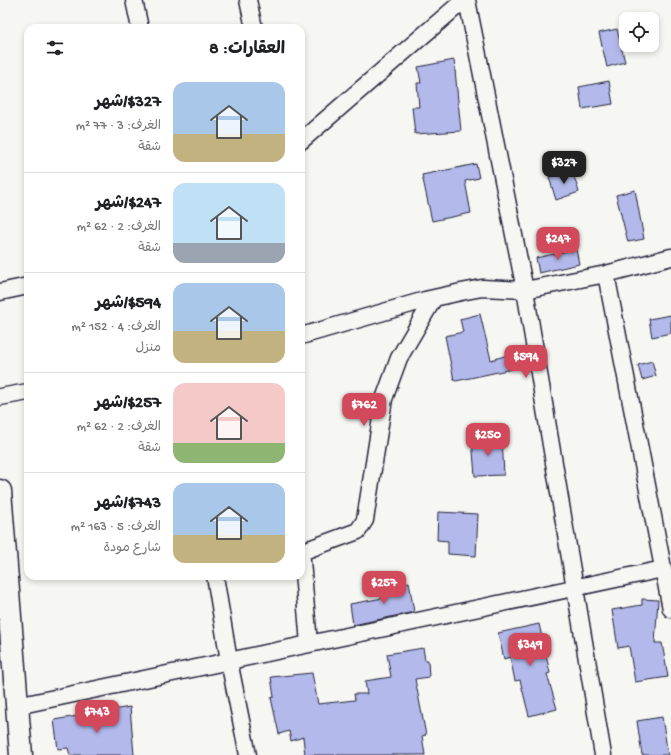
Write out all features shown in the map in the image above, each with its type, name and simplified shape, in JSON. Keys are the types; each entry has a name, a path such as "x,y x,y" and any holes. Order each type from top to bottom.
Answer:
{"street":[{"path":"134,0 139,24"},
{"path":"248,0 253,24"},
{"path":"305,138 466,0 525,290 604,755"},
{"path":"305,335 434,298 482,288 525,290 606,274 671,257"},
{"path":"606,274 671,609"},
{"path":"0,292 24,287"},
{"path":"305,549 358,531 365,520 384,399 399,358 434,298"},
{"path":"0,397 24,393"},
{"path":"0,491 6,656 17,706 21,755"},
{"path":"17,706 663,569"},
{"path":"216,580 229,661 248,755"},
{"path":"304,580 309,644"}],"building":[{"path":"617,29 619,37 619,52 623,52 625,62 607,67 599,33"},
{"path":"454,60 461,131 415,134 412,107 419,107 417,83 421,83 418,67"},
{"path":"609,81 613,104 582,109 579,87"},
{"path":"476,164 479,178 465,181 471,213 432,221 422,175"},
{"path":"572,170 579,192 556,200 549,177"},
{"path":"635,190 644,239 628,242 616,195"},
{"path":"576,249 579,264 539,273 536,258"},
{"path":"480,314 491,360 508,355 512,369 456,381 454,380 445,336 463,332 460,319"},
{"path":"671,315 671,333 652,337 649,319"},
{"path":"652,361 656,376 642,380 638,365"},
{"path":"502,437 504,475 475,476 472,439"},
{"path":"438,512 478,514 476,556 448,554 448,541 437,540"},
{"path":"409,582 414,612 353,625 350,604 383,598 381,587"},
{"path":"642,599 658,600 655,643 662,643 668,677 635,682 629,646 618,648 612,610 642,605"},
{"path":"539,624 550,673 547,674 557,709 529,716 520,680 515,681 510,657 504,659 498,633"},
{"path":"423,648 425,660 428,660 429,677 415,679 426,735 422,736 425,755 305,755 303,737 291,741 289,731 279,734 271,698 274,697 271,677 312,673 318,704 355,700 354,694 367,694 365,681 391,677 387,654"},
{"path":"130,707 134,755 70,755 68,748 58,749 54,720"},
{"path":"662,717 668,755 642,755 637,721"}]}
